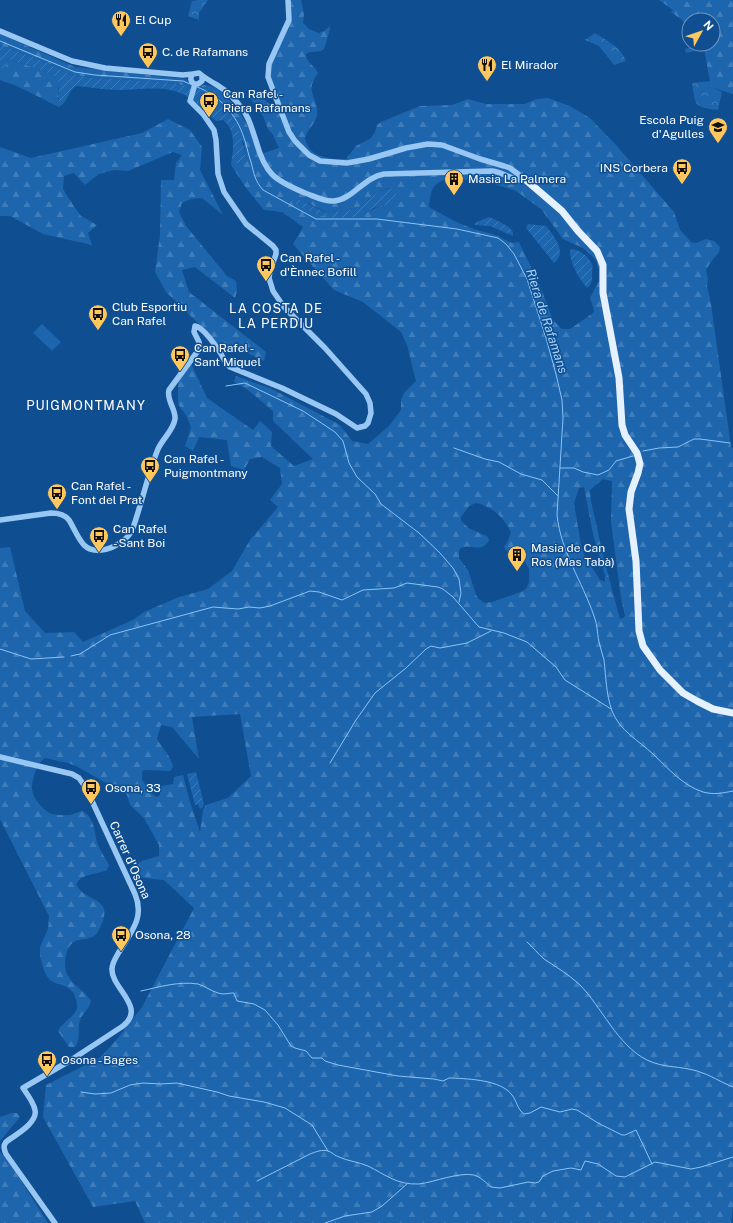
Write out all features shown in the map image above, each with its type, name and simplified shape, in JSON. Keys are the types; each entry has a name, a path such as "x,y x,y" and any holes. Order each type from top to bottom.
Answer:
{"main road":[{"path":"526,180 562,211 597,251 603,265 603,293 619,378 622,425 625,435 637,453 640,464 631,492 629,509 636,561 639,631 643,646 660,670 684,693 697,702 713,709 733,713"}],"street":[{"path":"288,0 289,20 269,64 268,77 289,132 295,141 312,157 327,162 348,163 370,159 406,148 434,144 442,145 510,168 526,180"},
{"path":"0,31 72,61 105,68 183,74 196,80 209,81 217,85 231,96 243,110 249,120 260,153 272,176 284,184 321,199 331,201 341,200 372,177 384,174 492,171 502,173 519,181 526,180"},
{"path":"0,520 59,514 69,520 83,544 87,547 102,551 110,549 130,535 158,450 171,430 174,421 174,412 168,396 169,390 200,348 194,332 195,326 199,327 203,331 217,348 227,365 230,367 282,388 336,414 357,428 365,426 370,418 370,403 366,394 325,348 284,307 273,292 269,278 276,250 246,224 224,192 218,174 214,130 203,114 191,103 190,97 196,80"},
{"name":"Carrer d'Osona","path":"0,757 67,772 78,778 86,788 140,907 137,921 117,956 112,970 114,978 129,1003 131,1013 128,1020 123,1026 71,1060 23,1088 35,1108 35,1117 30,1124 6,1142 4,1147 6,1154 54,1223"}],"green space":[{"path":"208,0 199,13 199,20 188,16 192,1"},
{"path":"286,0 301,0 304,14 303,23 309,29 319,33 330,26 324,49 306,54 308,61 318,73 312,86 317,115 305,138 310,149 315,153 327,158 346,159 356,146 371,138 377,125 381,122 420,106 452,105 468,99 486,104 525,104 537,99 548,98 570,106 590,118 616,145 674,212 680,230 691,242 696,243 706,239 714,241 720,247 719,252 706,270 708,279 707,286 711,304 731,447 733,448 733,1206 731,1223 145,1223 135,1201 93,1207 43,1117 46,1085 101,1057 117,1039 142,1007 194,908 164,880 143,878 141,875 138,864 142,861 159,856 159,845 144,818 130,805 127,795 122,788 117,785 104,782 68,763 45,758 42,760 34,776 32,784 32,792 36,799 45,810 52,814 70,815 82,811 86,814 92,821 98,845 109,865 107,870 103,872 81,878 76,885 82,892 96,900 102,906 104,909 104,914 103,921 96,935 72,943 67,951 65,965 67,974 91,1001 82,1016 79,1025 79,1036 77,1043 75,1047 69,1047 58,1031 76,1011 76,999 71,990 50,980 43,968 40,957 40,948 48,928 49,916 0,819 0,548 10,547 25,611 45,633 74,632 83,642 133,620 144,612 179,597 208,589 232,571 250,540 278,507 270,500 282,484 280,468 262,457 250,459 244,470 231,466 227,440 199,437 193,451 185,446 191,427 186,415 178,404 178,371 188,357 207,398 253,430 260,421 272,432 271,446 294,466 313,459 273,421 273,411 248,390 234,382 236,376 272,389 340,425 352,441 368,444 389,426 401,410 401,400 404,393 416,381 407,345 401,332 363,302 334,290 293,244 303,227 282,212 264,210 246,188 231,165 247,161 244,143 206,93 197,89 204,85 212,86 232,103 247,125 258,155 279,148 273,135 268,129 263,116 249,97 250,92 255,92 272,106 277,104 267,78 287,20","holes":["447,179 481,180 516,191 541,209 563,239 583,248 596,260 599,270 599,281 590,298 594,310 593,313 570,329 562,329 553,320 540,286 519,242 512,243 493,234 476,230 454,221 429,207 431,192 438,183","388,188 393,189 387,205 378,207 361,215 310,212 297,204 297,199 328,213 336,211 344,212 359,207 380,191","603,479 612,481 611,522 621,598 625,616 620,619 603,555 590,490","584,487 593,534 605,576 605,582 600,580 584,555 574,503 579,488","476,503 487,507 501,517 511,532 504,547 506,550 524,560 529,569 529,582 526,589 492,602 485,603 479,599 476,595 468,570 459,558 459,550 466,546 478,548 482,547 486,545 489,540 487,536 470,529 461,521 461,517 469,506","240,714 251,776 228,798 206,805 203,810 200,832 183,775 174,777 173,784 162,786 160,788 160,795 157,797 153,795 142,780 142,772 144,770 170,771 173,767 168,755 157,739 161,725 172,727 199,759 192,717"]},
{"path":"659,0 733,0 733,94 711,87 705,52 721,52 721,12 681,12 681,19 671,12 673,10"},
{"path":"595,33 617,48 624,56 626,61 614,65 599,46 585,40"},
{"path":"0,34 75,67 186,79 190,85 187,86 165,82 95,78 69,74 46,62 0,45"},
{"path":"0,45 46,62 69,74 95,78 165,82 187,86 190,85 215,99 227,111 239,131 247,161 231,165 233,141 227,124 223,120 216,121 196,103 180,93 163,89 114,90 76,86 73,88 65,102 59,107 58,78 8,59 5,69 0,67"},
{"path":"8,59 58,78 59,107 17,86 0,80 0,67 5,68"},
{"path":"711,81 712,87 722,92 718,110 704,108 695,101 692,83"},
{"path":"168,119 190,130 202,147 200,170 223,215 202,198 191,199 182,203 179,212 186,226 227,276 236,281 237,291 235,298 195,267 182,270 189,292 266,352 264,361 239,349 216,343 166,292 155,272 160,235 161,180 174,180 176,163 182,155 173,152 128,171 114,170 99,174 85,185 74,173 64,176 63,189 73,205 81,216 97,225 88,233 92,245 43,234 10,216 0,216 0,147 31,158 142,133"},
{"path":"391,188 397,195 389,205 375,208 353,217 344,218 324,216 305,210 297,205 292,199 294,197 327,213 336,211 344,212 359,207 380,191"},
{"path":"489,217 508,227 513,232 513,236 490,226 475,225 475,223"},
{"path":"528,224 546,226 556,239 560,254 554,263 526,228"},
{"path":"572,249 584,254 592,264 591,282 587,288 573,265 570,255 570,250"},
{"path":"42,324 61,342 52,351 33,333"},
{"path":"196,772 204,804 200,809 198,804 195,805 187,774"},
{"path":"17,1113 20,1117 0,1141 0,1117"},
{"path":"0,1152 13,1168 48,1223 0,1223"}],"waterway":[{"name":"Riera de Rafamans","path":"0,41 75,72 95,75 183,81 190,84"},
{"name":"Riera de Rafamans","path":"197,87 213,95 226,107 237,121 245,141 255,177 263,190 316,219 377,219 457,229 498,238 506,244 514,254 527,279 546,338 562,400 563,418 557,515 559,529 567,554 595,620 604,660 607,692 612,711 615,718 625,730 682,781 695,789 707,793 733,791"},
{"path":"226,386 245,383 303,411 335,432 343,441 349,463 357,477 375,494 381,504 419,533 453,568 459,579 461,593 459,602"},
{"path":"643,451 678,447 694,439 730,443"},
{"path":"454,448 485,459 499,462 521,474 542,480 558,496"},
{"path":"560,468 574,468 583,472 598,475 609,470 616,461 633,456"},
{"path":"71,656 80,654 110,635 213,607 238,609 249,607 260,608 270,606 310,591 319,592 342,600 363,590 394,588 407,583 443,589 453,597 479,627 504,633 527,642 556,667 565,680 611,709"},
{"path":"330,763 356,720 375,693 406,668 426,649 431,646 440,648 467,643 491,631"},
{"path":"0,649 31,659 64,657"},
{"path":"527,942 544,959 579,984 618,1035 636,1053 653,1063 691,1069 733,1087"},
{"path":"141,991 169,985 191,983 201,985 220,994 234,993 237,1001 254,1004 265,1010 278,1025 291,1046 306,1051 312,1058 322,1058 325,1061 338,1065 398,1076 443,1081 449,1078 467,1079 493,1083 507,1090 514,1097 520,1110 524,1114 530,1113 541,1107 560,1112 572,1109 577,1110 622,1135 636,1130 652,1164"},
{"path":"81,1092 95,1094 111,1093 130,1085 143,1083 177,1083 229,1096 264,1102 285,1108 312,1125 328,1151"},
{"path":"257,1181 310,1154 324,1150 336,1156 368,1166 392,1179 404,1183 419,1184 468,1174 479,1177 491,1187 500,1188 528,1182 539,1182 543,1176 553,1171 571,1168 581,1170 585,1161 598,1164 616,1176 625,1177 655,1162 691,1169 733,1157"},
{"path":"325,1223 345,1216 372,1212 382,1206 407,1184"}],"place":[{"name":"El Cup","path":"121,37"},
{"name":"C. de Rafamans","path":"148,69"},
{"name":"El Mirador","path":"487,82"},
{"name":"Can Rafel - Riera Rafamans","path":"209,118"},
{"name":"Escola Puig d'Agulles","path":"718,144"},
{"name":"INS Corbera","path":"682,185"},
{"name":"Masia La Palmera","path":"454,196"},
{"name":"Can Rafel - d'Ènnec Bofill","path":"266,282"},
{"name":"Club Esportiu Can Rafel","path":"98,331"},
{"name":"Can Rafel - Sant Miquel","path":"180,372"},
{"name":"Can Rafel - Puigmontmany","path":"150,483"},
{"name":"Can Rafel - Font del Prat","path":"57,510"},
{"name":"Can Rafel - Sant Boi","path":"99,553"},
{"name":"Masia de Can Ros (Mas Tabà)","path":"517,572"},
{"name":"Osona, 33","path":"91,805"},
{"name":"Osona, 28","path":"121,952"},
{"name":"Osona - Bages","path":"47,1077"}],"district":[{"name":"LA COSTA DE LA PERDIU","path":"276,316"},
{"name":"PUIGMONTMANY","path":"86,405"}]}
